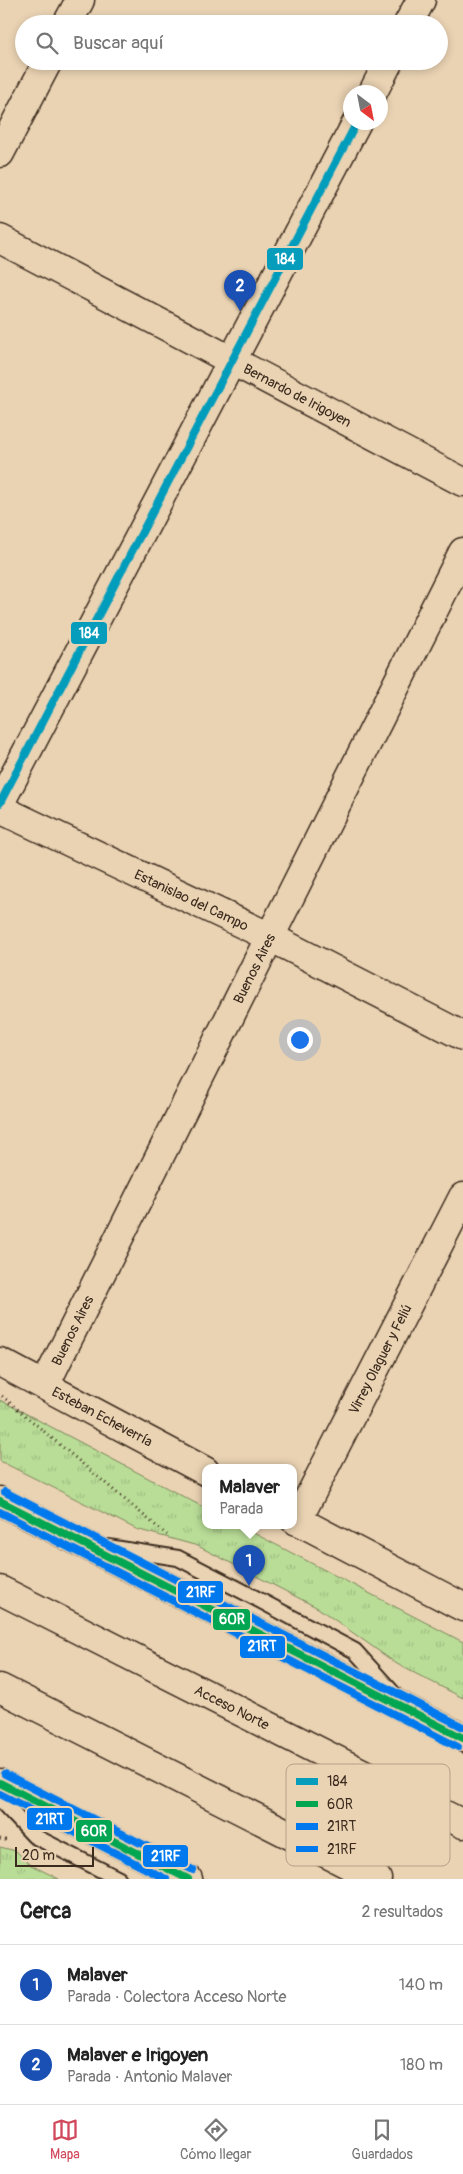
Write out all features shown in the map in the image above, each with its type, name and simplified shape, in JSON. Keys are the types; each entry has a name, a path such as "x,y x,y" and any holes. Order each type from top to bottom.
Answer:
{"main road":[{"path":"72,15 80,0"},
{"path":"413,15 421,0"},
{"path":"0,154 43,70"},
{"path":"376,85 384,70"},
{"path":"0,804 353,130"},
{"name":"Bernardo de Irigoyen","path":"0,239 463,482"},
{"name":"Buenos Aires","path":"45,1385 463,552"},
{"name":"Estanislao del Campo","path":"0,809 270,937 463,1036"},
{"name":"Virrey Olaguer y Feliú","path":"297,1515 463,1197"},
{"name":"Esteban Echeverría","path":"0,1362 202,1469"},
{"path":"0,1501 463,1738"},
{"path":"297,1520 463,1608"},
{"name":"Acceso Norte","path":"0,1590 344,1764"},
{"path":"0,1688 286,1833"},
{"path":"0,1783 188,1879"},
{"name":"Acceso Norte","path":"450,1817 463,1824"},
{"path":"351,1866 377,1879"}],"lane":[{"path":"0,1800 34,1836 119,1879"}],"path":[{"path":"0,1394 170,1538"}],"green space":[{"path":"0,1400 202,1506 202,1529 246,1529 463,1642 463,1698 397,1664 318,1608 198,1546 136,1529 0,1461"},
{"path":"0,1847 16,1851 31,1865 59,1879 0,1879"}],"transit line":[{"name":"184","path":"0,803 353,130"},
{"name":"21RF","path":"5,1492 463,1727"},
{"name":"60R","path":"0,1501 463,1738"},
{"name":"21RT","path":"0,1512 458,1747"},
{"name":"21RF","path":"5,1774 193,1870"},
{"name":"60R","path":"0,1783 188,1879"},
{"name":"21RT","path":"0,1794 166,1879"}],"place":[{"name":"Malaver e Irigoyen","path":"240,311"},
{"name":"Malaver","path":"249,1586"}]}
